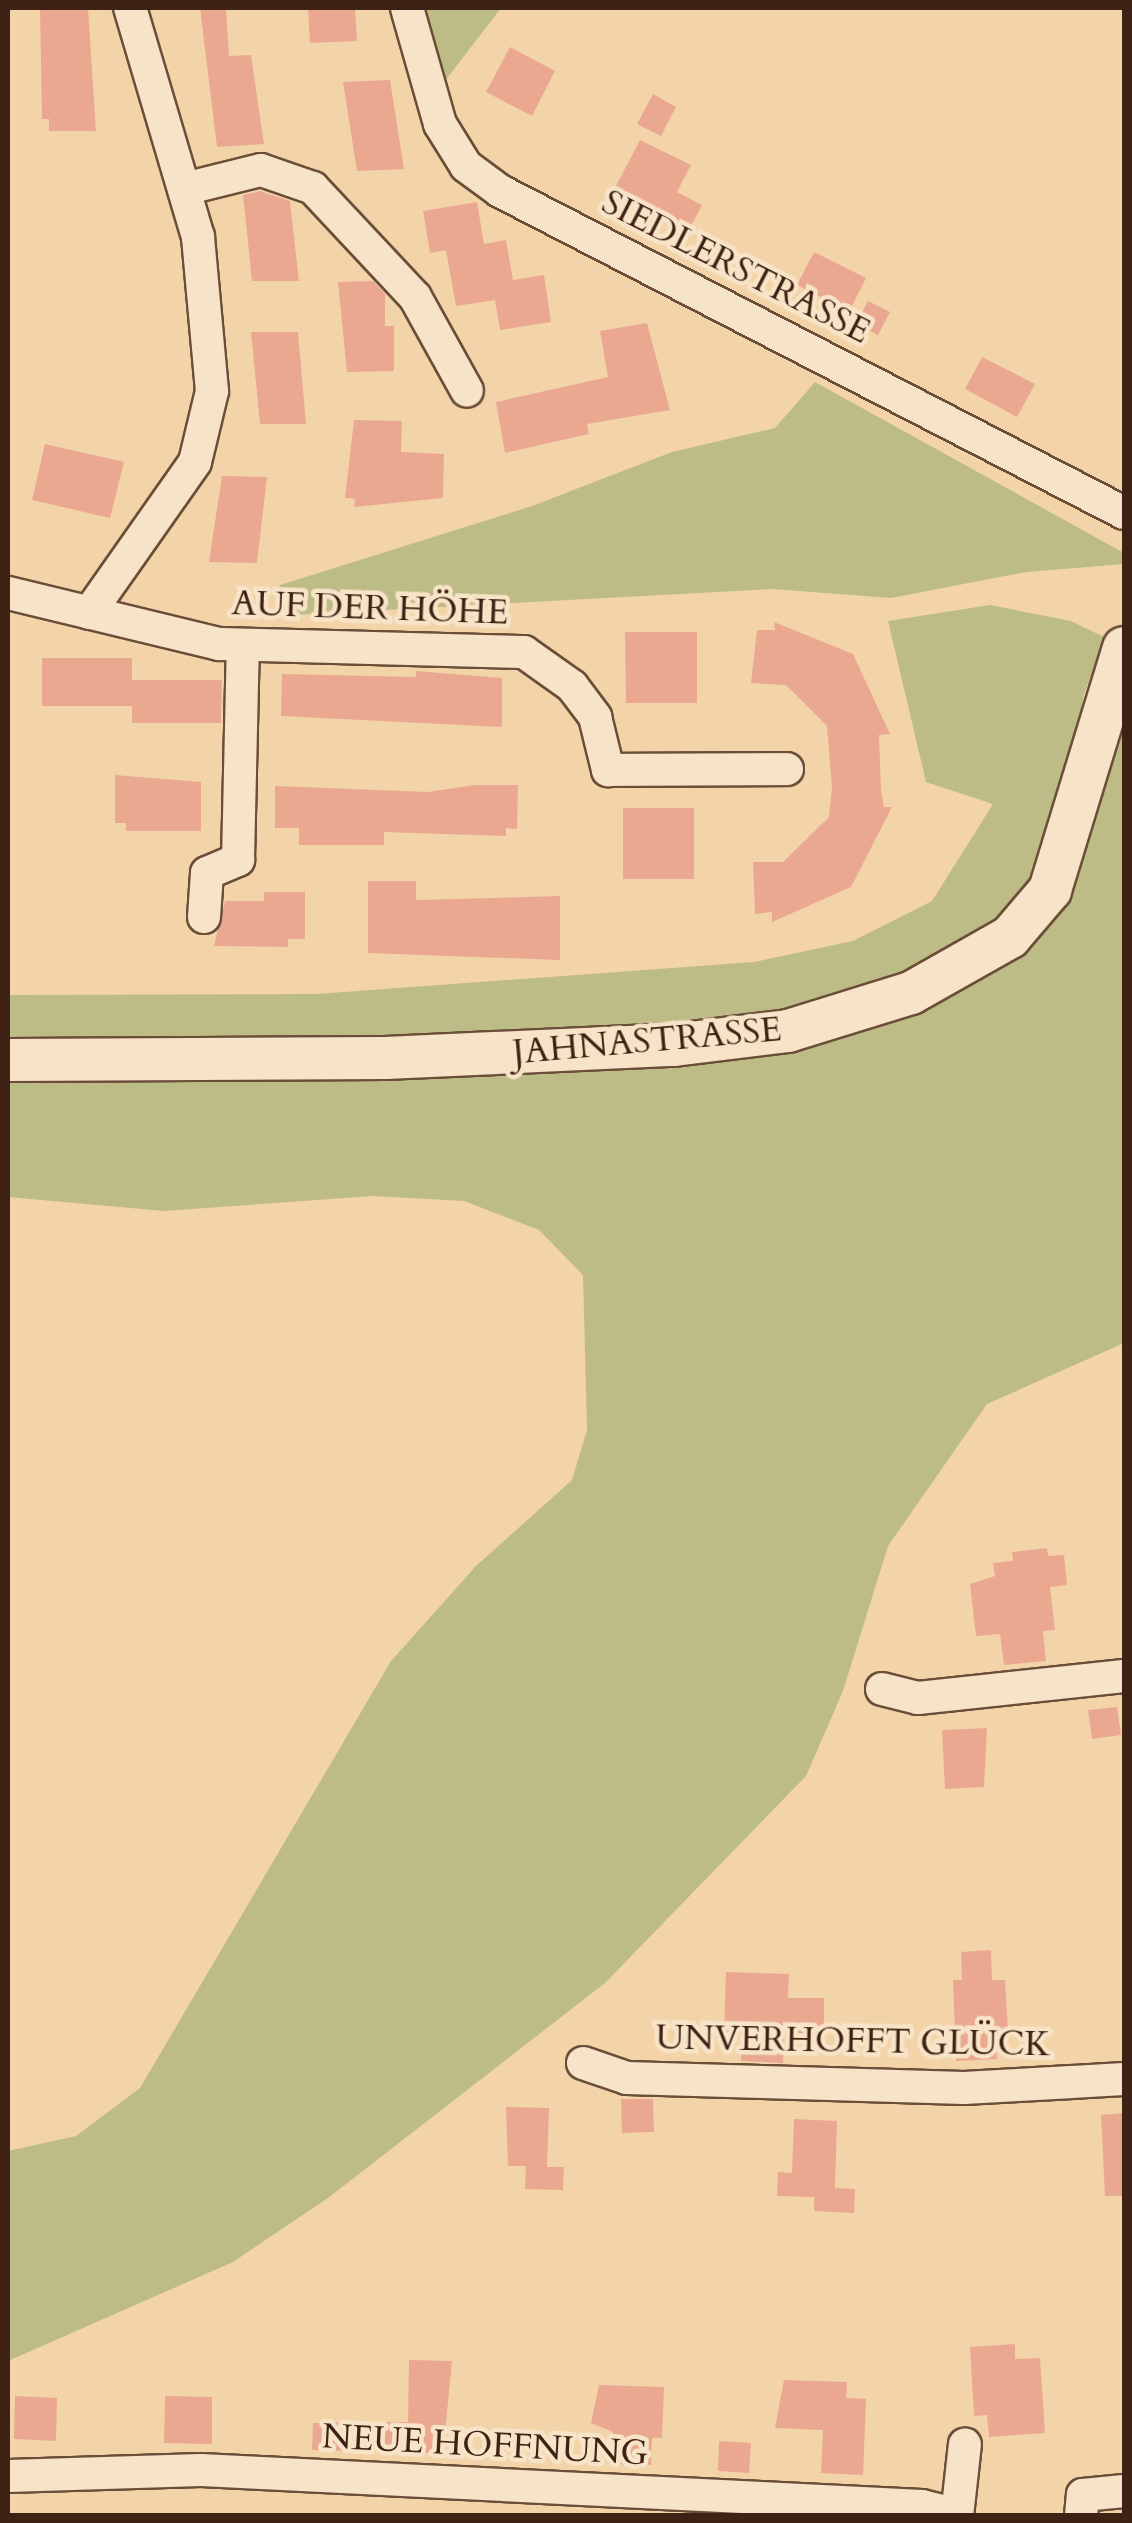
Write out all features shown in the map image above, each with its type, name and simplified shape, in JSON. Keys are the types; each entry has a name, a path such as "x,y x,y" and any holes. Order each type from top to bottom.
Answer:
{"street":[{"path":"89,614 172,503 206,421 212,338 184,189 130,8"},
{"name":"SIEDLERSTRASSE","path":"406,8 440,124 466,166 500,191 1124,513"},
{"path":"184,189 261,170 313,188 415,297 467,391"},
{"name":"AUF DER HÖHE","path":"8,592 89,614 243,645 524,652 572,686 595,717 608,770 787,770"},
{"path":"204,918 207,873 238,860 243,645"},
{"name":"JAHNASTRASSE","path":"8,1060 385,1058 674,1045 788,1031 911,993 1010,937 1050,890 1124,648"},
{"path":"882,1689 918,1698 1124,1676"},
{"name":"UNVERHOFFT GLÜCK","path":"583,2063 647,2079 964,2088 1124,2079"},
{"path":"957,2515 964,2444"},
{"name":"NEUE HOFFNUNG","path":"8,2476 201,2470 922,2506 957,2515"},
{"path":"1081,2516 1083,2495 1124,2491"}],"shaded area":[{"path":"422,8 501,8 445,81"},
{"path":"815,382 1124,553 1124,564 1026,572 891,598 772,589 274,616 280,585 532,506 672,452 775,428"},
{"path":"990,605 1071,621 1106,638 1084,694 1063,813 1025,896 994,930 906,979 738,1025 568,1036 8,1045 8,995 317,994 754,962 853,941 932,901 993,804 926,782 888,621"},
{"path":"1124,680 1124,1343 987,1404 888,1546 843,1691 806,1776 605,1983 328,2198 233,2262 8,2361 8,2151 76,2136 140,2088 391,1661 476,1566 572,1480 587,1430 583,1275 539,1230 464,1201 373,1196 164,1211 8,1197 8,1076 802,1046 854,1034 955,993 1024,949"}],"building":[{"path":"40,8 88,8 96,131 49,131 49,119 42,119"},
{"path":"200,8 226,8 229,56 251,55 264,144 217,147"},
{"path":"308,8 355,8 357,41 310,43"},
{"path":"510,47 555,71 532,116 486,92"},
{"path":"390,80 404,169 357,171 343,82"},
{"path":"653,94 676,107 661,136 637,124"},
{"path":"640,140 691,165 677,192 702,205 690,228 614,190"},
{"path":"260,191 290,201 299,281 252,281 243,195"},
{"path":"477,202 484,244 506,240 513,280 544,275 551,322 500,330 495,300 456,306 446,250 430,253 423,211"},
{"path":"814,252 866,278 849,312 797,285"},
{"path":"373,281 385,294 385,326 394,326 394,371 347,372 338,282"},
{"path":"868,301 890,312 878,335 856,324"},
{"path":"647,323 670,410 587,424 589,434 505,453 496,402 608,377 600,331"},
{"path":"251,332 298,332 306,424 260,424"},
{"path":"982,357 1035,384 1017,417 965,389"},
{"path":"354,420 402,421 401,452 444,454 443,498 354,507 355,499 345,498"},
{"path":"45,444 124,462 110,518 32,500"},
{"path":"222,476 267,477 257,563 209,562"},
{"path":"774,622 853,654 890,734 879,735 884,807 892,807 851,887 772,922 772,912 755,914 753,862 783,862 829,817 832,787 827,726 786,685 751,683 757,630 775,630"},
{"path":"625,632 697,632 697,703 626,703"},
{"path":"42,658 132,658 132,680 222,680 221,723 132,723 132,706 42,706"},
{"path":"416,671 502,678 502,727 281,716 282,674 416,677"},
{"path":"115,775 201,782 201,831 126,831 126,823 115,823"},
{"path":"475,785 518,785 517,829 506,828 506,836 384,832 384,845 299,845 299,828 275,828 275,786 428,792"},
{"path":"623,808 694,808 694,879 623,879"},
{"path":"368,881 416,881 416,900 560,896 560,960 368,953"},
{"path":"264,892 305,892 305,939 288,939 288,947 214,946 225,901 264,901"},
{"path":"1047,1548 1048,1556 1064,1555 1067,1585 1050,1587 1055,1630 1043,1631 1046,1661 1004,1665 1000,1634 976,1636 970,1584 995,1576 993,1563 1013,1561 1012,1552"},
{"path":"1117,1707 1121,1735 1092,1739 1088,1710"},
{"path":"987,1728 984,1787 945,1789 942,1730"},
{"path":"991,1950 992,1980 1005,1980 1008,2030 995,2031 997,2059 956,2061 953,1980 962,1980 961,1952"},
{"path":"726,1972 789,1974 788,1998 824,1998 824,2035 784,2035 783,2063 741,2061 741,2034 724,2034"},
{"path":"621,2099 653,2099 654,2132 622,2133"},
{"path":"506,2107 549,2108 547,2167 564,2167 563,2190 525,2189 526,2166 508,2166"},
{"path":"1124,2113 1124,2196 1105,2196 1101,2115"},
{"path":"794,2119 837,2121 835,2188 855,2189 854,2213 814,2211 814,2197 777,2196 778,2172 792,2173"},
{"path":"1015,2344 1015,2359 1040,2358 1045,2433 989,2437 987,2415 974,2416 970,2347"},
{"path":"409,2360 452,2361 443,2453 312,2450 313,2423 408,2422"},
{"path":"784,2380 847,2382 846,2398 866,2399 863,2475 821,2473 823,2430 775,2428"},
{"path":"599,2385 664,2387 662,2438 652,2438 651,2465 611,2464 613,2432 591,2423"},
{"path":"15,2396 57,2398 56,2441 14,2439"},
{"path":"165,2396 212,2397 212,2444 164,2443"},
{"path":"719,2441 751,2443 749,2473 718,2471"}]}
